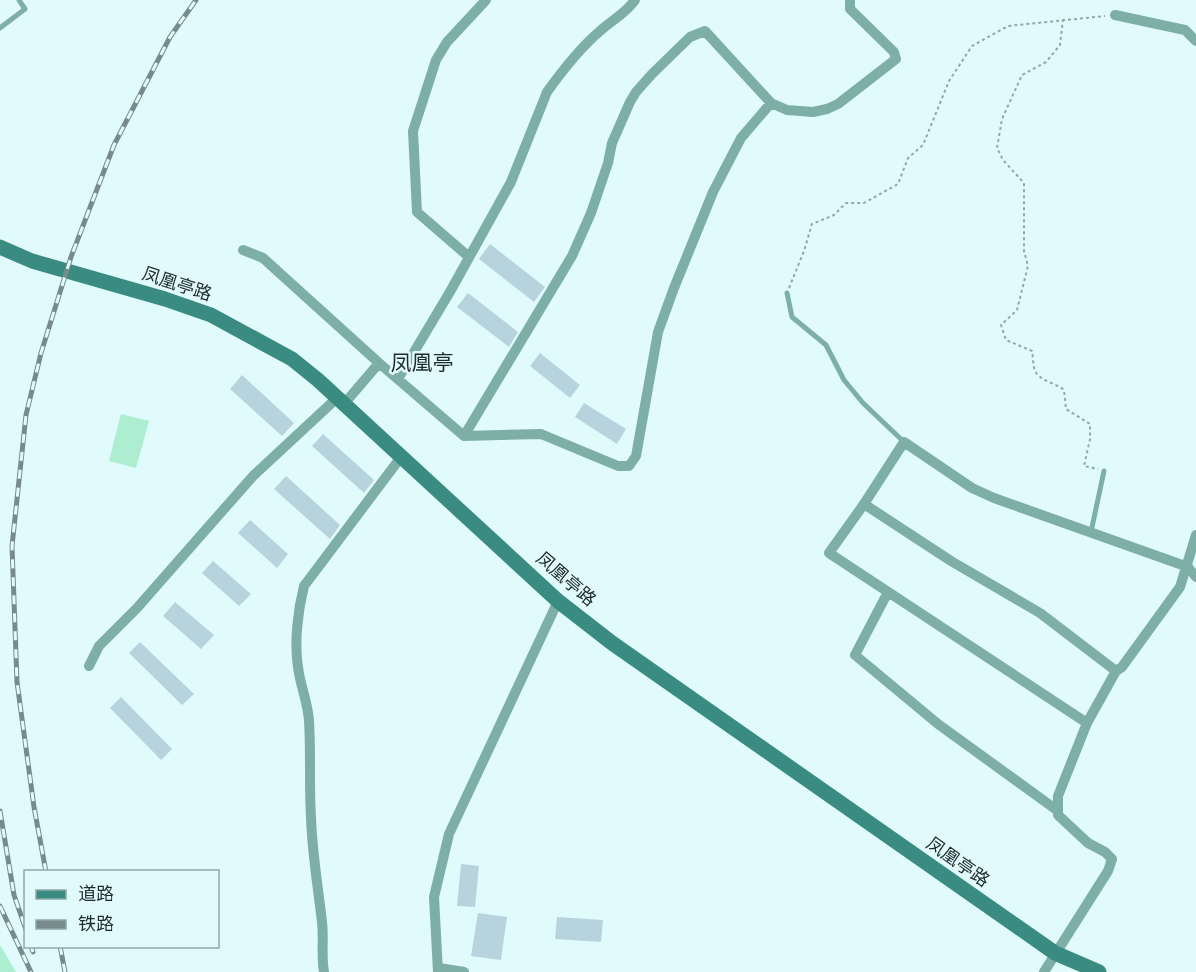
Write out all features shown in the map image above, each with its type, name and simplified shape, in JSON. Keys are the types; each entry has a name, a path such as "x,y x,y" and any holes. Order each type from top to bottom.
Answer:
{"street":[{"path":"469,257 417,212 412,131 436,60 447,42 486,0"},
{"path":"398,379 511,182 547,92 599,31 628,10 635,0"},
{"path":"464,436 572,256 591,213 608,163 612,143 636,92 690,37 705,31 771,103 787,110 813,112 827,109 838,104 896,59 894,52 850,9 850,0"},
{"path":"1115,15 1185,30 1196,41"},
{"path":"243,250 263,258 464,436 541,434 618,466 629,466 636,456 658,332 674,288 713,192 736,147 771,103"},
{"name":"凤凰亭路","path":"0,247 32,261 165,299 211,315 292,358 558,601 612,643 1055,953 1099,972"},
{"path":"89,666 99,646 137,608 254,476 340,401 379,363"},
{"path":"1087,723 829,553 904,442 972,488 994,498 1188,567 1196,577"},
{"path":"324,972 322,924 311,815 309,718 298,668 299,606 304,586 401,457"},
{"path":"864,504 951,561 1040,613 1116,671"},
{"path":"1044,972 1108,871 1112,859 1105,852 1088,843 1058,815 1058,796 1087,723 1116,671 1122,667 1180,587 1196,535"},
{"path":"888,592 855,655 938,724 1058,811"},
{"path":"464,972 438,970 434,897 449,834 558,601"}],"lane":[{"path":"0,28 25,9 19,0"},
{"path":"787,293 792,317 826,345 844,380 863,403 904,442"},
{"path":"1091,532 1104,471"}],"path":[{"path":"787,293 812,224 834,215 846,203 864,203 898,184 908,158 923,145 949,81 972,46 1008,26 1115,15"},
{"path":"1063,19 1060,45 1046,62 1022,75 1002,119 997,148 1003,160 1024,183 1024,251 1028,266 1017,310 1001,325 1006,340 1032,351 1035,371 1042,378 1057,384 1064,390 1066,409 1090,424 1090,439 1084,466 1104,471"}],"green space":[{"path":"121,414 149,421 136,468 109,461"},
{"path":"0,945 16,972 0,972"}],"building":[{"path":"490,244 545,287 534,302 479,259"},
{"path":"468,293 518,332 509,347 457,307"},
{"path":"540,353 580,385 570,398 530,366"},
{"path":"242,375 294,423 282,436 230,389"},
{"path":"584,403 626,429 617,444 575,417"},
{"path":"323,434 374,480 364,493 312,446"},
{"path":"286,476 340,525 330,539 274,489"},
{"path":"250,520 288,554 277,568 238,533"},
{"path":"213,561 251,594 239,606 202,573"},
{"path":"175,602 214,635 201,649 163,616"},
{"path":"140,642 194,694 182,705 129,653"},
{"path":"121,697 172,749 161,760 110,708"},
{"path":"461,864 479,866 475,907 457,906"},
{"path":"478,913 507,917 501,960 471,956"},
{"path":"557,917 603,920 601,942 555,939"}],"railway":[{"path":"46,870 34,807 17,682 12,546 26,415 41,353 71,257 114,145 170,37 196,0"},
{"path":"0,811 14,895 24,924"},
{"path":"0,906 31,972"},
{"path":"32,948 33,952"},
{"path":"60,948 65,972"}],"district":[{"name":"凤凰亭","path":"422,363"}]}
